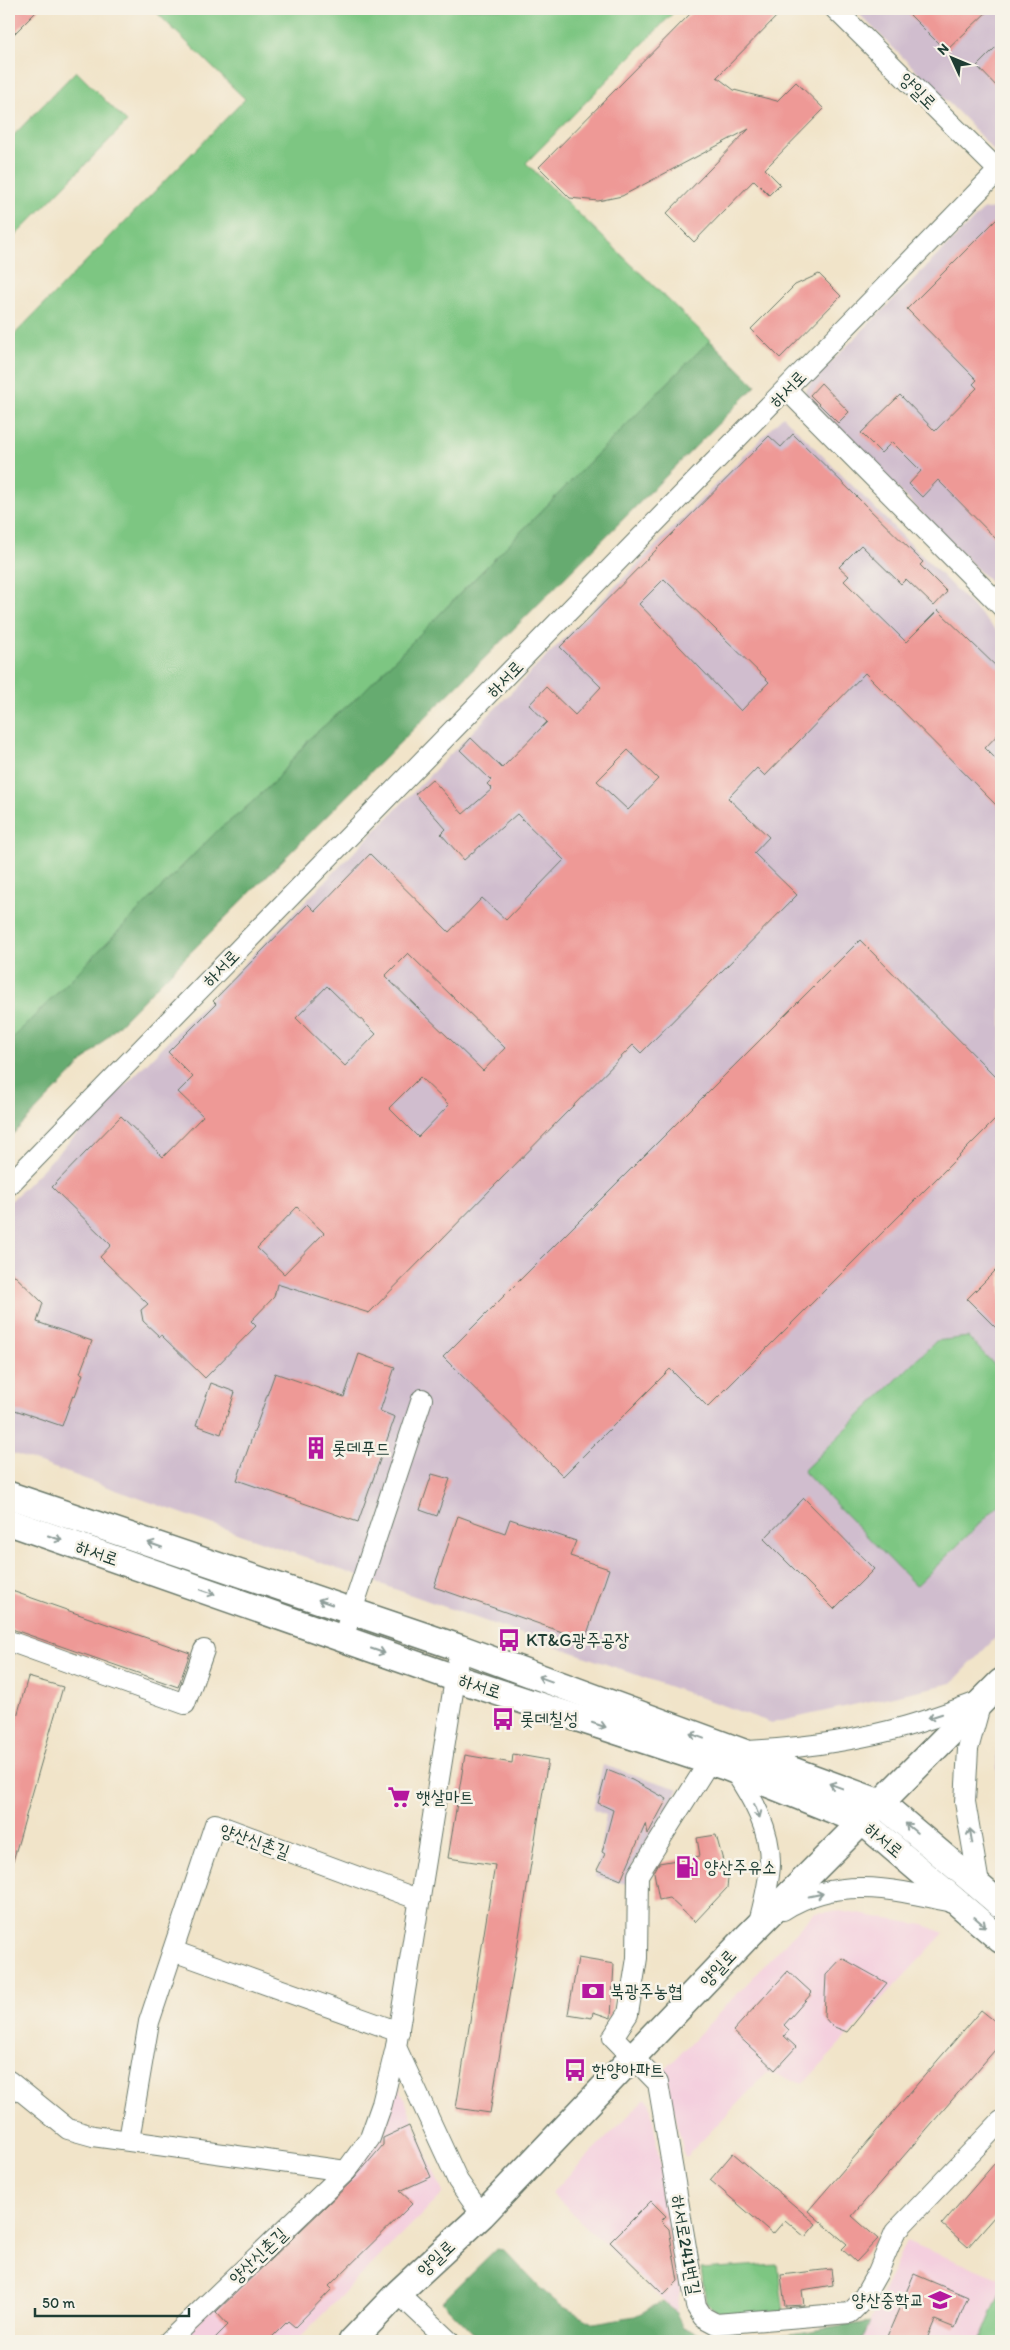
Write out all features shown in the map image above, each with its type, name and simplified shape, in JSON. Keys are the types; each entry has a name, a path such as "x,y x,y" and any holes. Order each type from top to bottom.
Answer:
{"main road":[{"name":"하서로","path":"9,1495 460,1648 728,1761 863,1822 1001,1940"},
{"name":"하서로","path":"9,1522 455,1678 728,1761 881,1803 1001,1904"},
{"name":"양일로","path":"352,2341 398,2293 482,2215 758,1926 1001,1682"}],"street":[{"name":"양일로","path":"835,9 1000,172"},
{"name":"하서로","path":"9,1185 1000,172"},
{"path":"787,390 1001,606"},
{"path":"343,1638 422,1399"},
{"path":"9,1641 185,1704 204,1650"},
{"name":"양산신촌길","path":"169,2341 346,2171 370,2138 382,2104 398,2040 460,1648"},
{"path":"758,1926 770,1864 767,1840 750,1794 728,1761 854,1738 906,1726 982,1701"},
{"path":"979,1884 965,1802 968,1749 982,1701"},
{"name":"하서로241번길","path":"728,1761 638,1875 638,1958 628,2014 613,2037 658,2083 696,2306 703,2317 716,2324 850,2312 866,2294 896,2232 1001,2120"},
{"name":"양산신촌길","path":"130,2140 149,2022 214,1824 420,1900"},
{"path":"758,1926 802,1898 865,1886 901,1890 960,1904"},
{"path":"172,1951 398,2040 458,2181 482,2215"},
{"path":"9,2082 68,2129 93,2136 346,2171"},
{"path":"398,2293 449,2341"}],"shaded area":[{"path":"854,9 1001,9 1001,159 966,120"},
{"path":"1001,208 1001,593 804,394 811,382 984,209"},
{"path":"783,416 1001,635 1001,1632 952,1683 772,1723 9,1452 9,1203"},
{"path":"1001,1737 1001,1845 996,1752"},
{"path":"603,1765 679,1789 632,1866 627,1884 595,1877 606,1815 593,1810"},
{"path":"840,1911 924,1925 944,1933 804,2083 767,2073 685,2158 665,2070 814,1913"},
{"path":"397,2081 443,2193 296,2341 178,2341 371,2151"},
{"path":"646,2098 650,2104 681,2283 676,2313 551,2193"},
{"name":"양산중학교","path":"906,2241 1001,2279 1001,2341 861,2341"}],"green space":[{"path":"153,9 677,9 526,163 710,340 361,694 310,738 274,782 239,814 219,829 9,1042 9,340 245,99"},
{"path":"76,71 127,122 9,242 9,140"},
{"path":"710,340 756,386 154,989 9,1138 9,1042 219,829 239,814 274,782 310,738 361,694"},
{"path":"968,1337 1001,1372 1001,1503 916,1586 803,1471 936,1341"},
{"path":"496,2249 504,2250 540,2288 560,2305 594,2323 635,2316 663,2302 676,2313 683,2327 711,2339 784,2335 870,2322 861,2341 481,2341 442,2302"},
{"path":"777,2264 784,2311 721,2314 706,2303 701,2269"},
{"path":"1001,2291 1001,2341 980,2341"}],"building":[{"path":"9,9 39,9 9,39"},
{"path":"695,9 784,9 717,77 734,90 777,101 796,82 824,109 765,169 780,184 769,195 754,180 694,242 666,214 749,129 622,196 598,201 570,198 539,167"},
{"path":"904,9 990,9 946,51"},
{"path":"1001,42 1001,91 977,66"},
{"path":"1001,215 1001,544 938,480 922,497 909,484 921,471 892,442 881,453 861,433 900,395 935,431 977,388 973,384 977,380 907,309"},
{"path":"819,274 841,296 780,358 751,329 795,285"},
{"path":"821,383 849,412 838,423 810,395"},
{"path":"793,434 923,562 920,565 947,592 934,606 906,579 901,584 861,545 839,567 849,576 844,581 906,642 938,610 1001,671 1001,731 985,748 1001,764 1001,810 865,673 765,776 757,768 728,798 769,837 754,853 797,895 641,1053 633,1045 369,1313 277,1284 274,1297 251,1321 256,1326 205,1378 161,1335 160,1337 143,1321 141,1310 148,1304 100,1257 111,1245 52,1187 121,1116 163,1157 203,1116 178,1092 193,1077 168,1052 216,1004 213,1001 308,904 315,911 370,854 449,932 482,898 506,920 564,860 517,814 464,860 441,834 446,829 415,794 432,779 463,814 492,789 487,784 491,780 460,750 471,738 502,768 547,722 529,705 546,687 575,715 601,687 560,647 769,436 781,447","holes":["664,579 769,682 741,711 639,604","628,750 658,779 628,810 597,781","408,953 505,1048 483,1071 385,976","327,986 376,1034 345,1066 296,1018","420,1077 449,1105 418,1137 389,1108","297,1207 324,1233 284,1274 257,1248"]},
{"path":"860,940 1001,1082 1001,1114 708,1407 670,1369 563,1476 443,1357"},
{"path":"1001,1265 1001,1333 967,1299"},
{"path":"9,1270 43,1303 37,1322 92,1341 80,1373 83,1374 62,1426 9,1408"},
{"name":"롯데푸드","path":"359,1354 395,1367 380,1411 395,1417 358,1522 237,1480 275,1373 344,1397"},
{"path":"211,1383 235,1392 221,1434 196,1425"},
{"path":"432,1474 450,1479 437,1516 420,1510"},
{"path":"804,1498 874,1569 834,1609 764,1539"},
{"path":"458,1516 505,1533 510,1519 576,1541 570,1556 609,1569 585,1640 434,1587"},
{"path":"9,1590 190,1653 178,1687 9,1628"},
{"path":"28,1677 63,1687 13,1861 9,1860 9,1745"},
{"path":"513,1754 548,1760 490,2113 456,2108 495,1865 448,1858 465,1755 512,1763"},
{"path":"607,1770 632,1780 667,1799 648,1834 646,1823 621,1880 597,1870 605,1854 602,1852 613,1810 598,1803"},
{"path":"716,1835 728,1879 727,1888 695,1922 669,1898 659,1900 654,1872 659,1863 700,1856 697,1838"},
{"path":"578,1958 614,1964 611,2018 593,2012 592,2018 568,2014"},
{"path":"842,1958 887,1983 847,2032 832,2026 824,2017 826,1975"},
{"path":"788,1971 812,1993 784,2025 789,2030 784,2036 796,2047 775,2070 733,2031"},
{"path":"981,2010 1001,2026 1001,2043 852,2216 878,2239 856,2262 842,2249 847,2244 808,2211"},
{"path":"409,2126 431,2177 400,2191 413,2203 329,2286 332,2289 295,2327 288,2321 268,2341 212,2341 228,2325 216,2312 354,2179 383,2145 383,2138"},
{"path":"733,2153 816,2224 805,2237 785,2220 773,2234 710,2180"},
{"path":"1001,2156 1001,2209 968,2247 942,2224"},
{"path":"651,2201 666,2216 661,2221 669,2229 678,2281 664,2295 610,2242"},
{"path":"831,2269 833,2285 802,2290 804,2305 785,2306 781,2275"},
{"path":"914,2274 968,2297 955,2328 935,2320 926,2341 885,2341"}],"place":[{"name":"롯데푸드","path":"316,1448"},
{"name":"KT&G광주공장","path":"509,1640"},
{"name":"롯데칠성","path":"503,1719"},
{"name":"햇살마트","path":"399,1797"},
{"name":"양산주유소","path":"687,1867"},
{"name":"북광주농협","path":"593,1991"},
{"name":"한양아파트","path":"575,2070"},
{"name":"양산중학교","path":"940,2300"}]}
